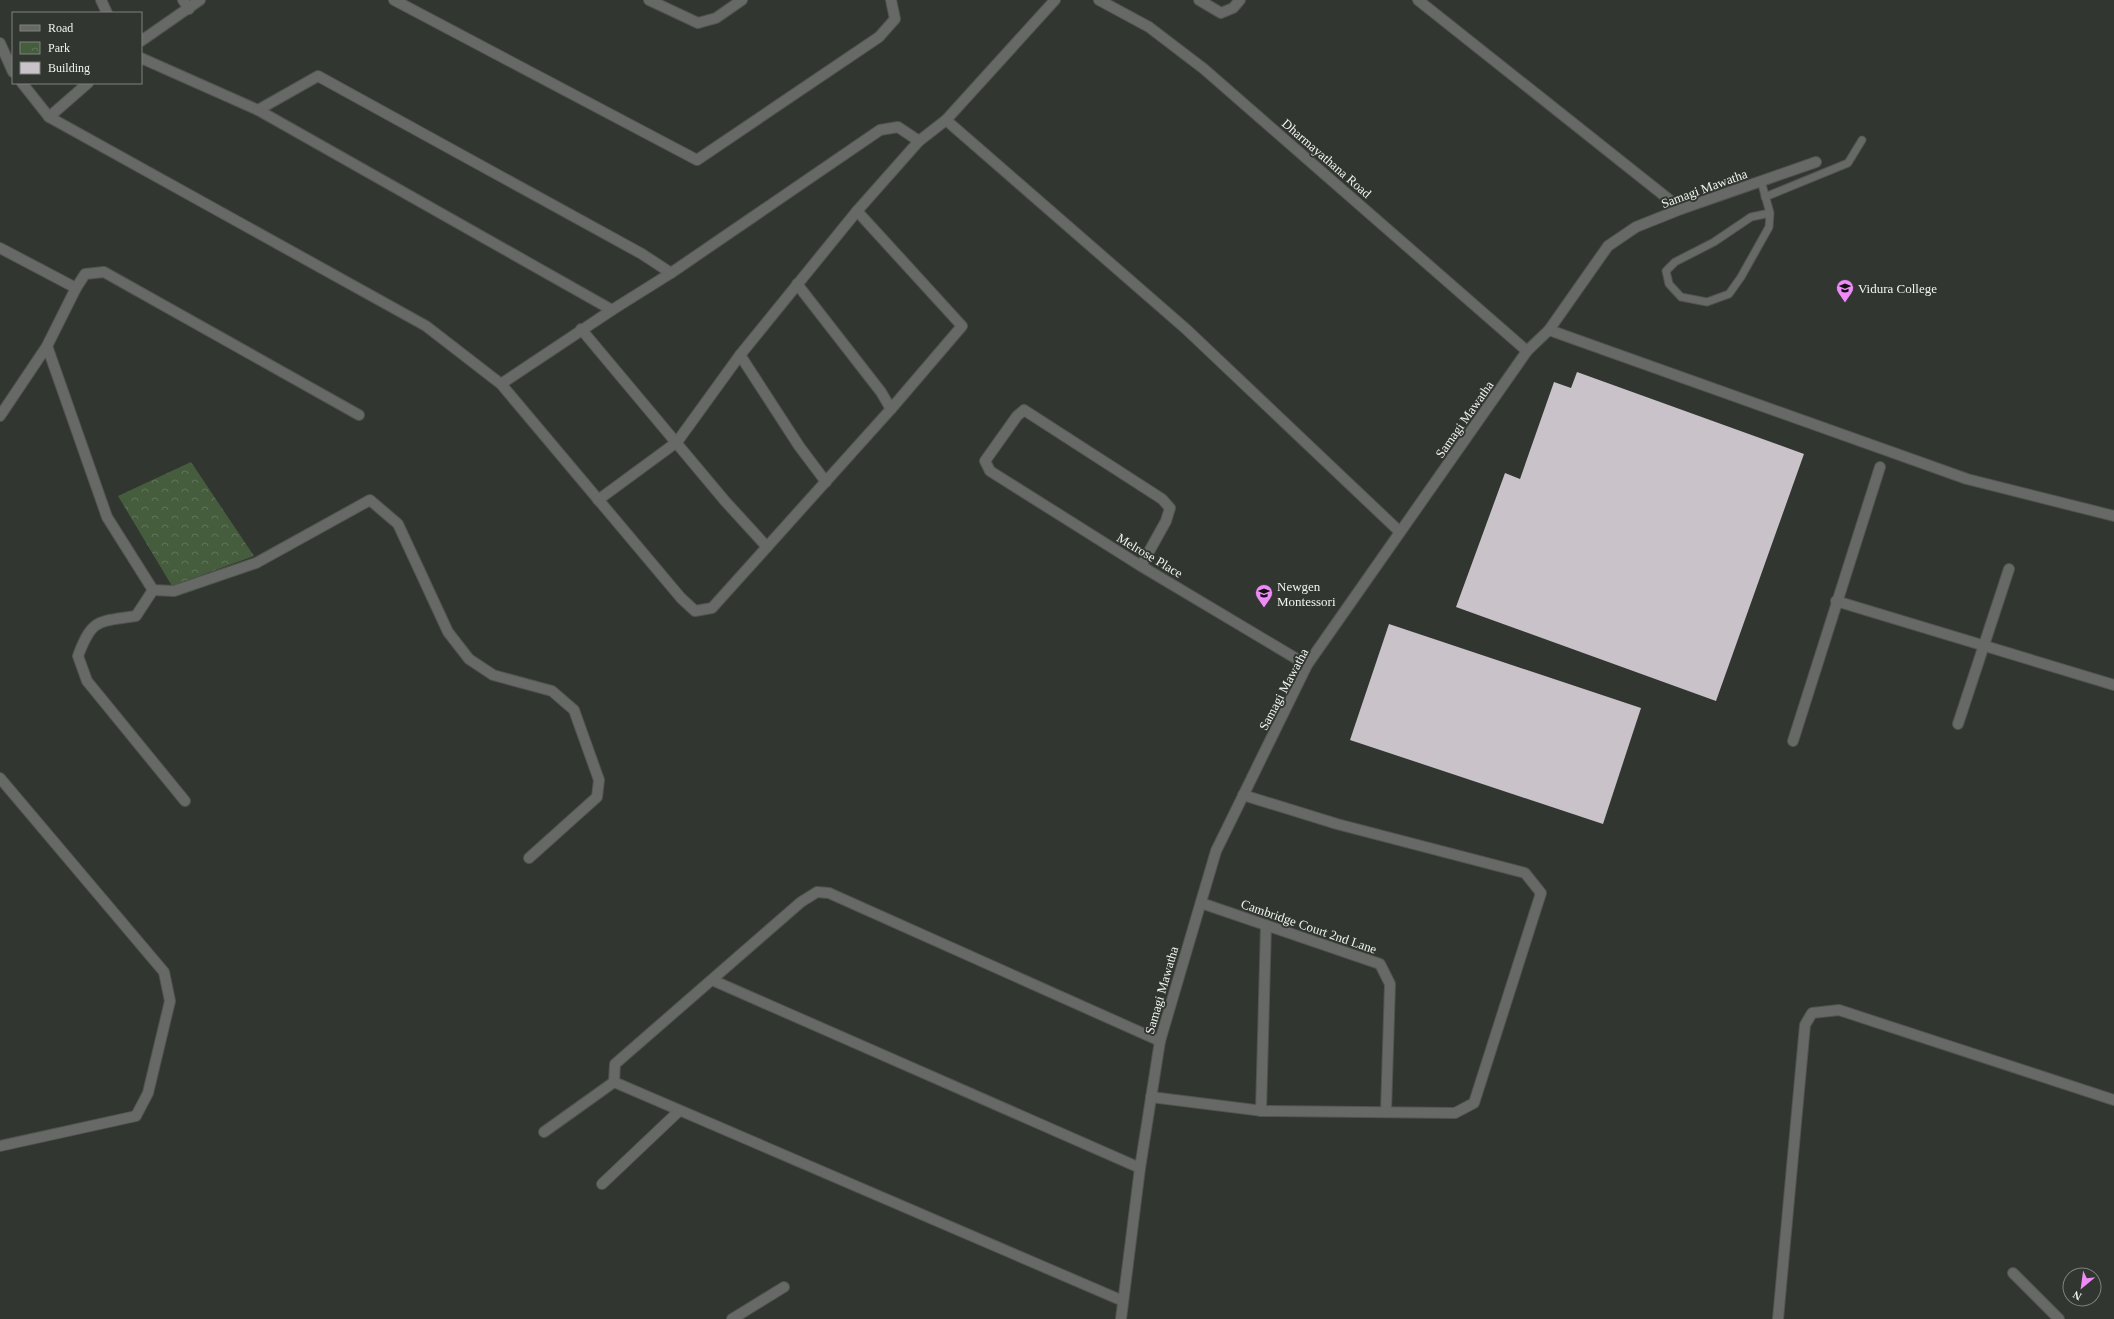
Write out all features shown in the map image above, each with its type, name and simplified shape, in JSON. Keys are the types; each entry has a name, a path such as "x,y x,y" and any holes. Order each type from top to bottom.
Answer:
{"street":[{"path":"101,0 107,12"},
{"path":"183,0 189,9"},
{"path":"142,40 200,0"},
{"path":"394,0 697,160 879,37 895,19 891,0"},
{"path":"648,0 698,23 716,18 742,0"},
{"path":"598,500 677,442 740,355 857,211 919,141 946,120 1055,0"},
{"name":"Dharmayathana Road","path":"1099,0 1149,27 1204,69 1527,351"},
{"path":"1200,0 1221,13 1233,8 1240,0"},
{"path":"1418,0 1681,209"},
{"path":"0,43 12,70"},
{"path":"142,58 258,110 612,310"},
{"path":"258,110 318,76 642,254 671,273"},
{"path":"23,84 48,117 426,326 501,384 681,598 695,611 712,608 891,409 962,326 857,211"},
{"path":"48,117 87,84"},
{"path":"946,120 1186,329 1400,532"},
{"path":"501,384 581,329 671,273 880,130 898,127 919,141"},
{"name":"Samagi Mawatha","path":"1121,1319 1122,1301 1140,1168 1160,1041 1216,851 1307,665 1527,351 1548,330 1608,246 1636,227 1681,209 1816,162"},
{"path":"0,248 76,288"},
{"path":"0,416 46,346 76,288 85,274 104,272 359,415"},
{"path":"797,284 881,392 891,409"},
{"path":"581,329 725,501 767,547"},
{"path":"1548,330 1967,479 2114,516"},
{"path":"46,346 106,517 153,590"},
{"path":"740,355 799,446 826,482"},
{"name":"Melrose Place","path":"1142,566 1166,521 1170,508 1162,499 1024,410 1017,416 985,461 990,471 1142,566 1307,665"},
{"path":"1793,741 1836,601 1880,467"},
{"path":"153,590 174,591 256,563 370,500 398,524 448,632 469,658 493,675 552,691 574,710 599,780 597,797 529,858"},
{"path":"1958,724 2008,569"},
{"path":"153,590 136,616 100,622 86,633 78,656 87,681 185,801"},
{"path":"1836,601 2114,685"},
{"path":"0,778 164,972 170,1001 148,1093 136,1116 0,1146"},
{"path":"1151,1097 1261,1111 1455,1113 1474,1103 1541,893 1525,872 1337,824 1243,795"},
{"path":"614,1082 615,1064 801,902 817,892 829,893 1160,1041"},
{"name":"Cambridge Court 2nd Lane","path":"1201,903 1380,964 1390,984 1386,1112"},
{"path":"1261,1111 1266,925"},
{"path":"712,980 1140,1168"},
{"path":"1778,1319 1805,1026 1812,1013 1839,1010 2114,1100"},
{"path":"614,1082 1122,1301"},
{"path":"544,1132 614,1082"},
{"path":"602,1184 679,1111"},
{"path":"2013,1274 2059,1319"},
{"path":"732,1319 784,1287"}],"lane":[{"path":"1765,196 1848,163 1862,140"},
{"path":"1762,181 1770,213 1769,227 1741,277 1729,294 1707,302 1700,301 1681,297 1669,284 1666,271 1675,262 1714,242 1751,217 1770,213"}],"green space":[{"path":"191,462 254,556 172,586 118,496"}],"building":[{"path":"1577,372 1804,454 1716,701 1456,607 1505,473 1520,479 1554,382 1571,388"},
{"path":"1389,624 1641,708 1603,824 1350,740"}],"place":[{"name":"Vidura College","path":"1845,303"},
{"name":"Newgen Montessori","path":"1264,608"}]}
